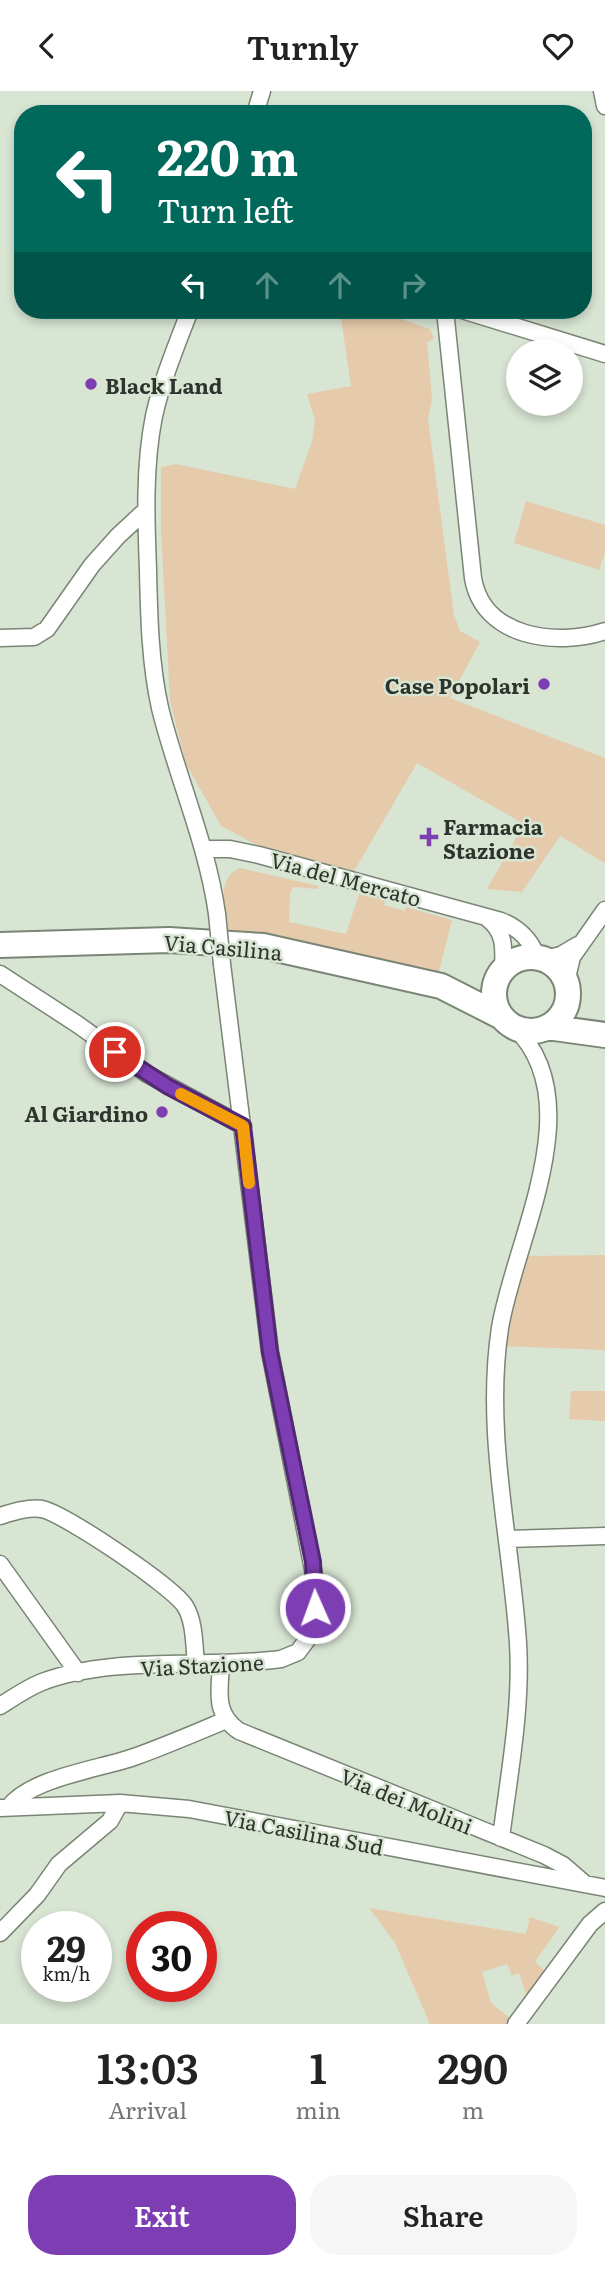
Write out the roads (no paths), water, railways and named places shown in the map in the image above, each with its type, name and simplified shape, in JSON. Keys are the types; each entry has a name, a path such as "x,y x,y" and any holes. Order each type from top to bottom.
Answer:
{"main road":[{"name":"Via Casilina","path":"0,945 146,940 242,943 287,950 442,986 477,986 500,973"},
{"path":"524,957 540,958 561,972 583,1017 605,1034 545,1028 532,1031 507,1022 494,998 500,973 513,961 524,957"},
{"name":"Via Casilina","path":"442,986 507,1022"},
{"path":"545,1028 563,1012 567,986"}],"street":[{"path":"602,91 605,106"},
{"name":"Via Stazione","path":"0,1706 33,1686 78,1673 276,1660 294,1655 310,1637 315,1608 313,1562 270,1352 217,913 204,849 165,727 155,683 150,638 146,510 149,453 154,415 187,319"},
{"path":"446,319 476,592 494,616 526,634 564,639 582,638 605,631"},
{"path":"491,319 605,354"},
{"path":"0,638 34,636 47,629 92,565 146,510"},
{"name":"Via del Mercato","path":"204,849 217,848 249,853 390,889 508,924 522,933 540,958"},
{"path":"567,986 569,963 580,943 605,910"},
{"path":"487,918 502,935 504,946 500,973"},
{"path":"540,958 561,955 580,943"},
{"path":"0,974 147,1074 243,1126"},
{"path":"501,1838 519,1677 517,1632 495,1428 496,1370 502,1316 535,1201 547,1133 546,1095 536,1054 507,1022"},
{"path":"536,1054 545,1028"},
{"path":"0,1516 34,1509 52,1512 167,1588 181,1601 188,1614 196,1664"},
{"path":"507,1539 605,1536"},
{"path":"0,1564 78,1673"},
{"path":"4,1807 34,1787 132,1758 226,1720 220,1700 221,1663"},
{"name":"Via dei Molini","path":"226,1720 234,1728 251,1736 557,1861 586,1884"},
{"path":"0,1933 37,1895 58,1864 110,1821 120,1803"},
{"name":"Via Casilina Sud","path":"4,1807 120,1803 216,1813 605,1888"},
{"path":"516,2024 590,1924 605,1911"}],"place":[{"name":"Black Land","path":"91,384"},
{"name":"Case Popolari","path":"544,684"},
{"name":"Farmacia Stazione","path":"429,837"},
{"name":"Al Giardino","path":"162,1112"}]}
